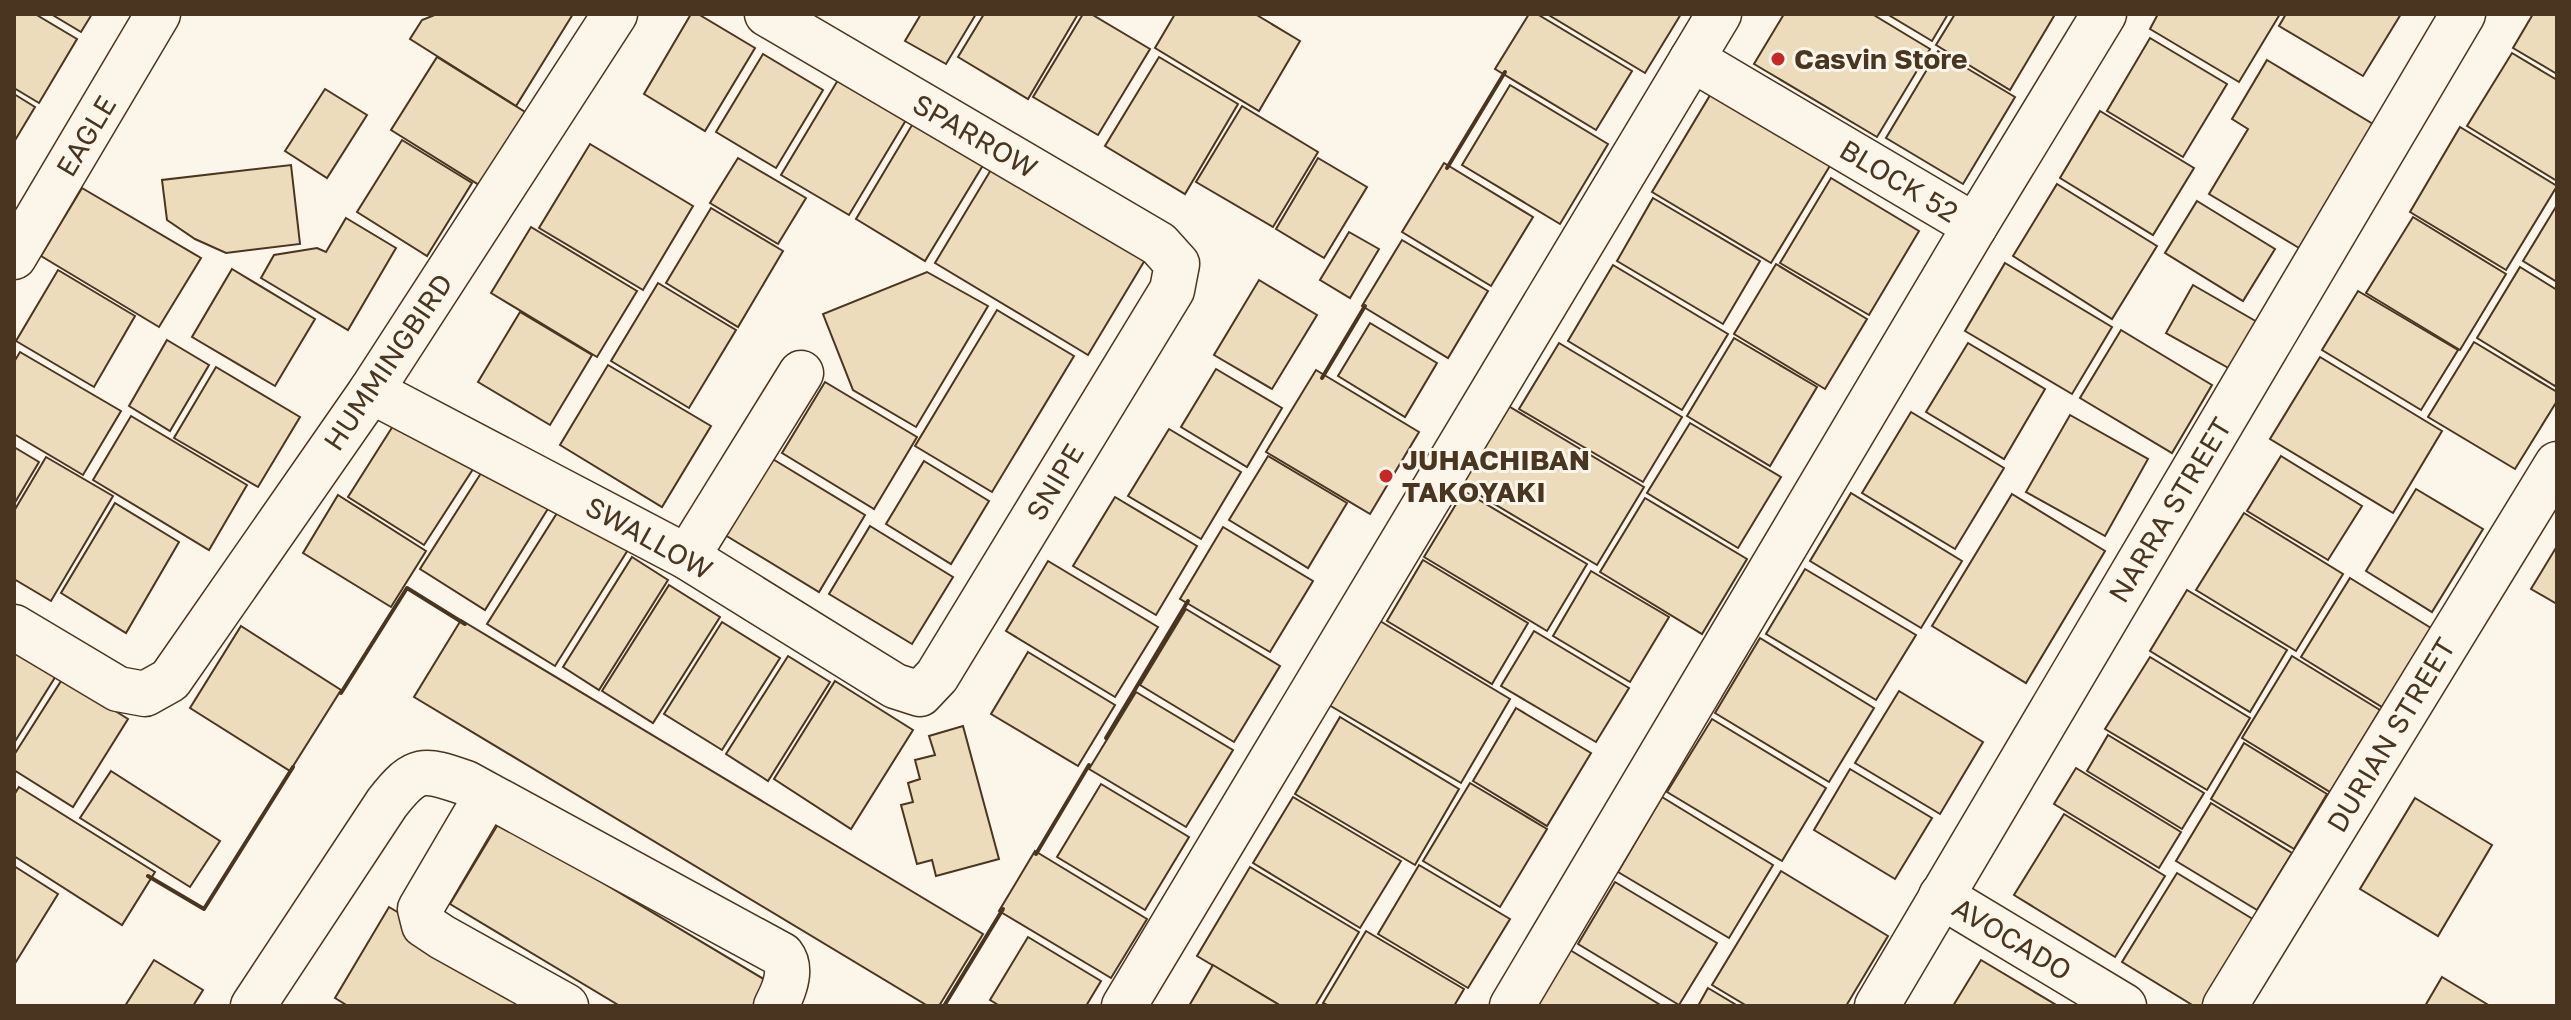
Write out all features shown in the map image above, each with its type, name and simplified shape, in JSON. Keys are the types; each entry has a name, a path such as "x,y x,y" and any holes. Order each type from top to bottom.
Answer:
{"street":[{"name":"EAGLE","path":"14,257 158,14"},
{"name":"HUMMINGBIRD","path":"14,627 118,689 145,694 170,680 371,391 615,14"},
{"name":"SPARROW","path":"767,14 1159,244 1177,264"},
{"path":"1124,1006 1719,14"},
{"name":"BLOCK 52","path":"1692,59 1975,226 2104,14"},
{"name":"NARRA STREET","path":"1877,1006 2463,14"},
{"path":"1512,1006 1975,226"},
{"name":"SNIPE","path":"920,694 937,676 1172,290 1177,264"},
{"path":"687,557 801,373"},
{"name":"SWALLOW","path":"371,391 687,557 895,686 920,694"},
{"name":"DURIAN STREET","path":"2225,1006 2557,464"},
{"path":"253,1006 387,803 411,776 419,772 466,783 782,955 787,962 787,974 776,1006"},
{"path":"487,795 430,889 420,909 421,920 442,937 566,1006"},
{"name":"AVOCADO","path":"1941,896 2124,1006"}],"building":[{"path":"14,14 35,14 77,39 39,103 14,88"},
{"path":"51,14 92,14 81,32"},
{"path":"437,14 573,14 516,106 410,39 422,20"},
{"path":"691,14 698,14 755,48 705,131 644,94"},
{"path":"921,14 976,14 946,64 905,41"},
{"path":"984,14 1078,14 1028,99 958,57"},
{"path":"1083,14 1091,14 1150,49 1098,135 1033,97"},
{"path":"1175,14 1255,14 1300,41 1259,111 1155,48"},
{"path":"1529,14 1537,14 1632,71 1596,130 1495,69"},
{"path":"1547,14 1681,14 1645,73"},
{"path":"1784,14 1872,14 1930,49 1877,137 1754,64"},
{"path":"1887,14 1948,14 1932,41"},
{"path":"1955,14 2054,16 2010,90 1936,45"},
{"path":"2158,14 2280,14 2239,82 2150,29"},
{"path":"2286,14 2401,14 2363,76 2279,26"},
{"path":"2533,14 2557,14 2557,74 2513,48"},
{"path":"2150,38 2227,84 2183,157 2107,111"},
{"path":"1938,51 2015,97 1963,184 1886,138"},
{"path":"2512,53 2557,80 2557,181 2467,126"},
{"path":"763,54 823,90 776,168 716,132"},
{"path":"437,57 530,115 484,188 391,130"},
{"path":"1159,57 1238,104 1185,194 1105,146"},
{"path":"2267,60 2373,124 2299,248 2209,194 2248,129 2232,119"},
{"path":"844,70 912,110 849,215 781,175"},
{"path":"1510,85 1608,144 1560,224 1462,165"},
{"path":"325,89 367,115 327,178 285,151"},
{"path":"1712,92 1831,164 1771,263 1652,192"},
{"path":"14,94 35,107 14,142"},
{"path":"1242,106 1318,152 1273,227 1196,182"},
{"path":"2100,111 2194,168 2153,235 2060,178"},
{"path":"918,115 988,157 925,261 856,219"},
{"path":"2460,127 2557,186 2506,270 2410,212"},
{"path":"402,140 472,183 427,256 357,212"},
{"path":"590,144 693,206 643,290 539,228"},
{"path":"738,158 806,198 778,244 710,203"},
{"path":"998,158 1151,250 1088,355 935,263"},
{"path":"1318,158 1367,187 1324,258 1276,229"},
{"path":"1444,163 1533,217 1491,286 1402,232"},
{"path":"291,165 300,244 226,253 195,239 167,220 162,180"},
{"path":"1831,178 1919,231 1869,315 1780,263"},
{"path":"2057,184 2157,246 2112,319 2013,256"},
{"path":"82,188 201,258 159,327 41,256"},
{"path":"1653,198 1760,261 1723,324 1617,261"},
{"path":"2197,201 2275,249 2243,301 2165,253"},
{"path":"2557,205 2557,282 2523,261"},
{"path":"711,208 783,251 738,327 666,283"},
{"path":"2413,217 2506,274 2460,350 2366,293"},
{"path":"346,218 396,248 348,330 261,278 274,255 317,248 326,252"},
{"path":"531,227 637,291 597,357 491,293"},
{"path":"1349,232 1379,249 1350,298 1320,280"},
{"path":"1402,240 1488,291 1448,358 1362,306"},
{"path":"2005,263 2112,327 2072,394 1965,331"},
{"path":"1776,264 1867,319 1825,389 1734,334"},
{"path":"1613,265 1728,334 1682,410 1568,341"},
{"path":"2520,267 2557,290 2555,386 2477,338"},
{"path":"232,269 315,319 275,386 192,337"},
{"path":"58,270 135,316 94,387 16,341"},
{"path":"927,272 988,306 916,427 853,390 823,314"},
{"path":"1259,280 1317,315 1272,389 1214,355"},
{"path":"658,283 736,330 689,408 611,361"},
{"path":"2193,285 2259,323 2232,370 2166,333"},
{"path":"2358,291 2458,350 2421,410 2322,350"},
{"path":"997,310 1074,356 992,492 915,446"},
{"path":"520,312 592,355 550,425 478,382"},
{"path":"1370,323 1437,363 1405,417 1338,376"},
{"path":"2121,330 2212,385 2172,453 2080,398"},
{"path":"1734,338 1817,387 1770,466 1687,416"},
{"path":"167,340 209,365 170,431 129,406"},
{"path":"2474,342 2557,392 2557,401 2515,469 2428,417"},
{"path":"1559,343 1682,417 1643,482 1519,409"},
{"path":"1968,343 2045,389 2004,459 1926,412"},
{"path":"20,352 121,411 83,475 14,434 14,362"},
{"path":"2320,357 2442,431 2393,513 2270,439"},
{"path":"608,365 711,426 662,507 560,445"},
{"path":"216,367 300,417 258,487 174,438"},
{"path":"1216,369 1282,408 1247,467 1181,427"},
{"path":"1316,370 1419,432 1370,514 1266,452"},
{"path":"825,382 917,437 874,509 782,453"},
{"path":"1505,404 1644,487 1597,565 1459,483"},
{"path":"1911,412 2004,468 1955,549 1862,493"},
{"path":"2070,415 2148,459 2105,536 2026,492"},
{"path":"131,416 247,485 209,550 93,480"},
{"path":"398,418 475,466 424,545 348,497"},
{"path":"1690,423 1781,477 1738,548 1647,493"},
{"path":"1169,429 1241,472 1201,539 1128,496"},
{"path":"14,447 39,462 14,504"},
{"path":"1268,456 1347,503 1308,568 1229,520"},
{"path":"2281,456 2362,506 2328,560 2247,511"},
{"path":"46,457 113,496 51,601 14,579 14,511"},
{"path":"771,458 865,515 819,592 725,535"},
{"path":"490,459 554,499 485,610 420,569"},
{"path":"924,461 989,501 951,564 886,524"},
{"path":"2416,489 2483,529 2432,612 2366,571"},
{"path":"1464,491 1587,564 1547,631 1424,557"},
{"path":"1851,493 1962,561 1921,628 1810,561"},
{"path":"2012,494 2105,551 2026,683 1932,626"},
{"path":"338,495 426,551 391,607 303,553"},
{"path":"1115,497 1197,546 1156,615 1073,566"},
{"path":"1645,498 1747,559 1702,634 1600,572"},
{"path":"564,502 631,545 555,666 487,624"},
{"path":"115,503 179,542 126,633 61,593"},
{"path":"2244,513 2343,574 2296,651 2196,590"},
{"path":"870,526 953,577 912,644 829,594"},
{"path":"1223,527 1313,581 1270,652 1180,599"},
{"path":"2557,546 2557,604 2531,589"},
{"path":"632,557 668,580 599,690 563,667"},
{"path":"1423,560 1528,623 1492,684 1387,621"},
{"path":"1048,561 1158,627 1115,697 1006,631"},
{"path":"1805,569 1916,635 1876,700 1766,634"},
{"path":"1591,571 1669,617 1630,682 1553,636"},
{"path":"2350,578 2431,628 2382,707 2301,657"},
{"path":"669,585 720,617 653,723 602,691"},
{"path":"2187,590 2287,650 2250,712 2150,651"},
{"path":"1186,609 1280,666 1234,742 1140,685"},
{"path":"461,620 983,934 939,1006 928,1006 414,697"},
{"path":"1380,621 1510,699 1461,783 1329,705"},
{"path":"722,622 780,658 722,750 664,714"},
{"path":"241,626 341,690 290,771 190,708"},
{"path":"1534,631 1629,688 1596,742 1501,686"},
{"path":"1760,638 1874,708 1829,782 1715,713"},
{"path":"14,642 59,671 14,743"},
{"path":"1028,652 1115,705 1078,766 991,714"},
{"path":"788,656 830,682 768,781 726,754"},
{"path":"2292,656 2380,710 2330,792 2242,738"},
{"path":"2150,657 2250,718 2207,790 2105,729"},
{"path":"63,678 128,719 73,807 14,770 14,755"},
{"path":"835,681 913,730 851,829 774,779"},
{"path":"1899,691 1983,742 1940,814 1855,763"},
{"path":"1136,692 1233,750 1186,827 1089,769"},
{"path":"1516,708 1591,753 1547,826 1473,781"},
{"path":"1340,717 1459,789 1415,865 1295,794"},
{"path":"1712,719 1826,788 1782,861 1667,792"},
{"path":"963,726 999,859 936,876 932,860 917,864 901,805 913,802 908,783 920,779 915,760 935,755 929,736"},
{"path":"2108,735 2204,793 2182,829 2087,771"},
{"path":"2244,743 2327,794 2294,849 2211,799"},
{"path":"2076,768 2181,832 2159,868 2054,804"},
{"path":"1850,769 1932,818 1895,879 1814,830"},
{"path":"111,771 220,841 190,887 80,818"},
{"path":"1470,783 1547,829 1500,907 1423,861"},
{"path":"1101,784 1189,837 1145,910 1057,857"},
{"path":"19,787 155,872 122,925 14,856 14,795"},
{"path":"1293,797 1401,861 1360,928 1253,863"},
{"path":"1662,797 1773,865 1729,938 1618,872"},
{"path":"2415,798 2492,845 2438,936 2360,889"},
{"path":"2211,803 2292,853 2257,910 2176,861"},
{"path":"2064,814 2165,876 2115,957 2014,895"},
{"path":"500,821 782,990 773,1006 620,1006 450,904"},
{"path":"1035,851 1147,919 1111,978 999,911"},
{"path":"1419,865 1510,919 1468,988 1378,934"},
{"path":"14,866 58,894 14,965"},
{"path":"1250,867 1359,932 1315,1006 1281,1006 1197,956"},
{"path":"1781,871 1888,936 1846,1006 1747,1006 1712,985"},
{"path":"2177,873 2256,921 2204,1006 2194,1006 2122,962"},
{"path":"1615,882 1717,943 1679,1005 1578,944"},
{"path":"389,907 554,1006 348,1006 335,998"},
{"path":"1366,931 1464,989 1454,1006 1329,1006 1323,1003"},
{"path":"1028,937 1101,981 1086,1006 1000,1006 990,1000"},
{"path":"1570,950 1662,1006 1537,1006"},
{"path":"154,960 203,990 193,1006 125,1006"},
{"path":"1981,960 2058,1006 1953,1006"},
{"path":"1213,965 1281,1006 1189,1006"},
{"path":"2442,977 2490,1006 2425,1006"},
{"path":"1708,988 1738,1006 1698,1006"}],"wall":[{"path":"1447,168 1505,72"},
{"path":"1322,378 1365,306"},
{"path":"341,693 407,588 465,624"},
{"path":"1106,738 1188,601"},
{"path":"1036,854 1089,765"},
{"path":"148,876 204,909 293,767"},
{"path":"944,1006 1003,909"}],"place":[{"name":"Casvin Store","path":"1778,59"},
{"name":"JUHACHIBAN TAKOYAKI","path":"1386,476"}]}
